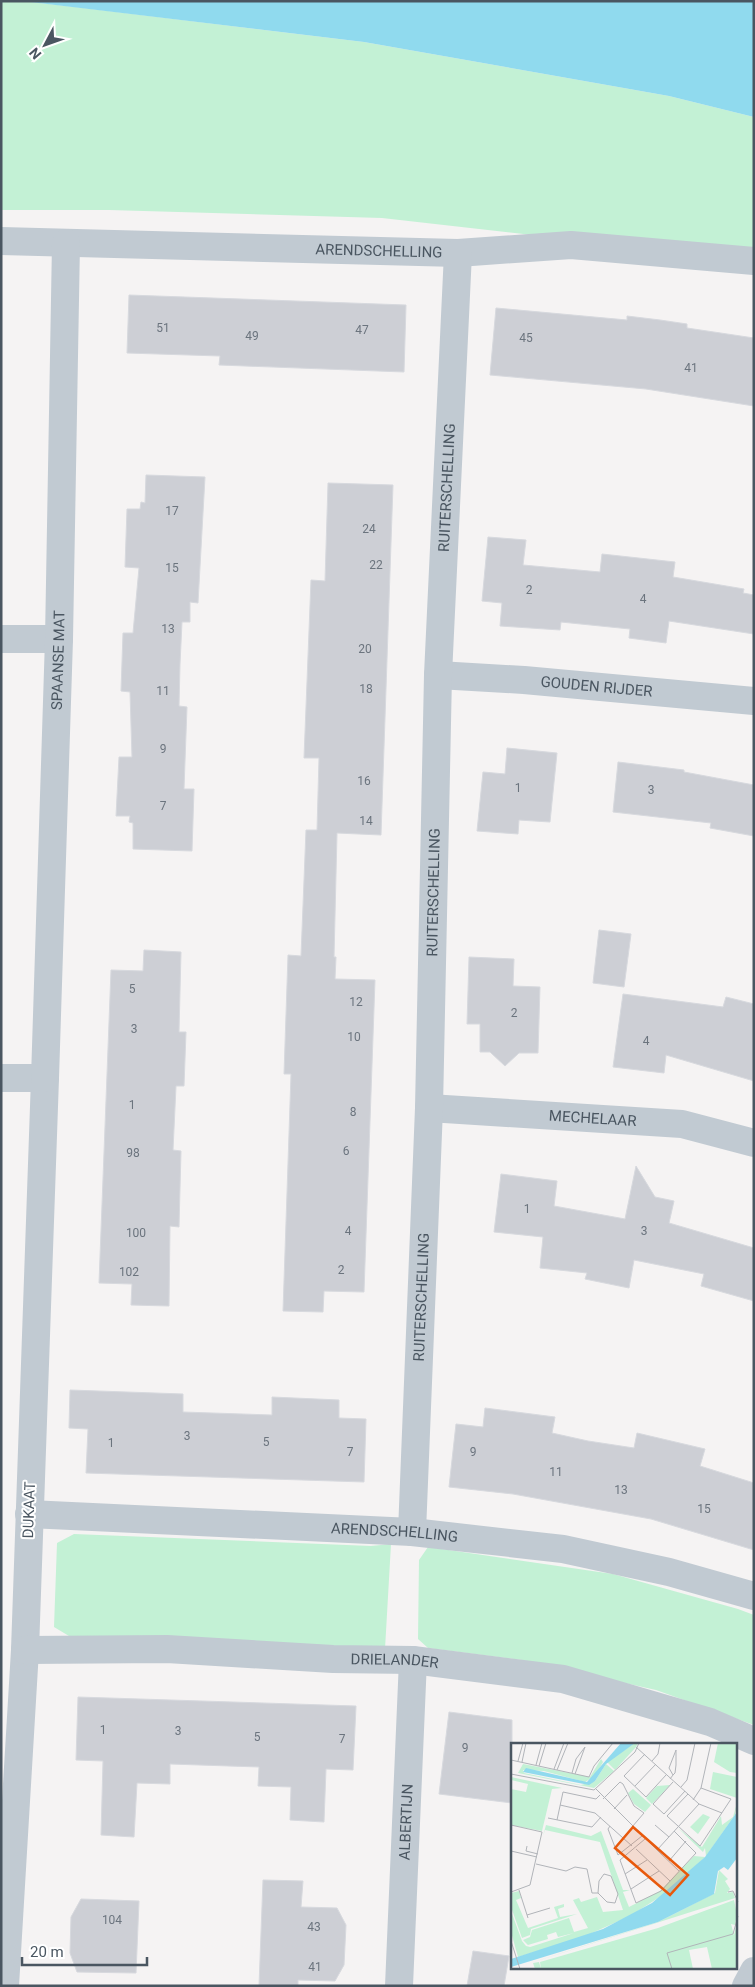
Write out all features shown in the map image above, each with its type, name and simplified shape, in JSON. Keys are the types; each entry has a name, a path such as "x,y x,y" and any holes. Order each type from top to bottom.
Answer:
{"street":[{"name":"ARENDSCHELLING","path":"1,241 458,253 571,245 754,261"},
{"name":"SPAANSE MAT","path":"44,1078 59,639 66,243"},
{"name":"RUITERSCHELLING","path":"412,1532 429,1108 438,675 458,253"},
{"path":"1,640 59,639"},
{"name":"GOUDEN RIJDER","path":"438,675 524,680 754,701"},
{"path":"1,1078 44,1078"},
{"name":"DUKAAT","path":"5,1986 25,1650 44,1078"},
{"name":"MECHELAAR","path":"429,1108 682,1124 754,1143"},
{"name":"ARENDSCHELLING","path":"29,1514 412,1532 563,1549 669,1572 754,1596"},
{"name":"DRIELANDER","path":"25,1650 167,1649 333,1659 413,1660 563,1679 710,1722 754,1740"},
{"name":"ALBERTIJN","path":"399,1986 413,1660"},
{"path":"746,1986 754,1971"}],"green space":[{"path":"1,1 22,1 364,42 669,96 754,117 754,260 382,218 109,210 1,210"},
{"path":"74,1534 371,1546 391,1544 385,1649 69,1636 54,1627 57,1543"},
{"path":"428,1547 613,1574 754,1615 754,1725 656,1690 522,1660 428,1648 418,1639 419,1560"}],"water":[{"path":"22,1 754,1 754,117 669,96 364,42"}],"building":[{"path":"129,295 406,305 404,372 219,365 220,356 127,353"},
{"path":"496,308 627,320 627,316 687,324 687,328 754,338 754,406 646,389 490,375"},
{"path":"146,475 205,477 198,603 190,602 190,622 182,622 180,664 179,706 187,707 184,789 194,789 192,851 133,849 133,823 129,822 130,816 116,816 119,757 132,757 130,692 121,691 123,633 133,633 139,568 125,567 127,509 140,509 141,502 145,503"},
{"path":"328,483 393,485 381,835 337,833 335,979 375,980 364,1292 324,1291 323,1312 283,1311 291,1074 284,1074 288,955 301,956 306,830 317,830 319,758 304,758 311,580 325,581"},
{"path":"488,537 526,540 523,565 600,572 602,554 675,562 673,577 744,589 743,593 754,595 754,634 669,621 666,643 629,638 630,629 561,622 560,630 500,626 502,603 482,601"},
{"path":"507,748 557,753 550,822 519,820 518,834 477,831 483,772 505,774"},
{"path":"618,762 684,770 684,772 754,785 754,836 710,828 711,823 613,812"},
{"path":"599,930 631,934 624,987 593,983"},
{"path":"144,950 181,952 179,1032 186,1032 184,1086 176,1086 173,1150 181,1151 179,1227 170,1226 169,1306 131,1305 132,1284 99,1283 111,970 143,971"},
{"path":"469,957 514,959 513,986 540,987 538,1053 519,1053 505,1066 490,1052 480,1052 480,1024 467,1024"},
{"path":"623,994 723,1007 726,997 754,1004 754,1081 666,1055 664,1073 613,1067"},
{"path":"636,1166 655,1197 674,1201 669,1223 754,1248 754,1301 701,1286 704,1274 634,1260 629,1288 585,1279 587,1273 540,1268 543,1237 494,1232 501,1174 557,1181 554,1206 625,1219"},
{"path":"70,1390 183,1394 183,1412 272,1415 272,1397 339,1400 339,1418 366,1419 364,1482 86,1473 88,1429 69,1428"},
{"path":"485,1408 555,1417 552,1433 588,1441 634,1448 637,1433 705,1449 700,1466 754,1483 754,1550 651,1519 513,1494 449,1487 456,1424 483,1427"},
{"path":"78,1697 356,1706 353,1770 326,1769 324,1822 290,1820 291,1787 258,1786 259,1767 170,1764 170,1784 137,1783 134,1837 101,1835 103,1761 76,1760"},
{"path":"449,1712 512,1720 511,1803 439,1794"},
{"path":"263,1880 303,1881 301,1907 337,1908 346,1925 344,1965 335,1981 298,1980 298,1986 259,1986"},
{"path":"81,1899 139,1901 136,1973 77,1972 70,1953 71,1917"},
{"path":"473,1951 509,1956 504,1986 467,1986"}]}
